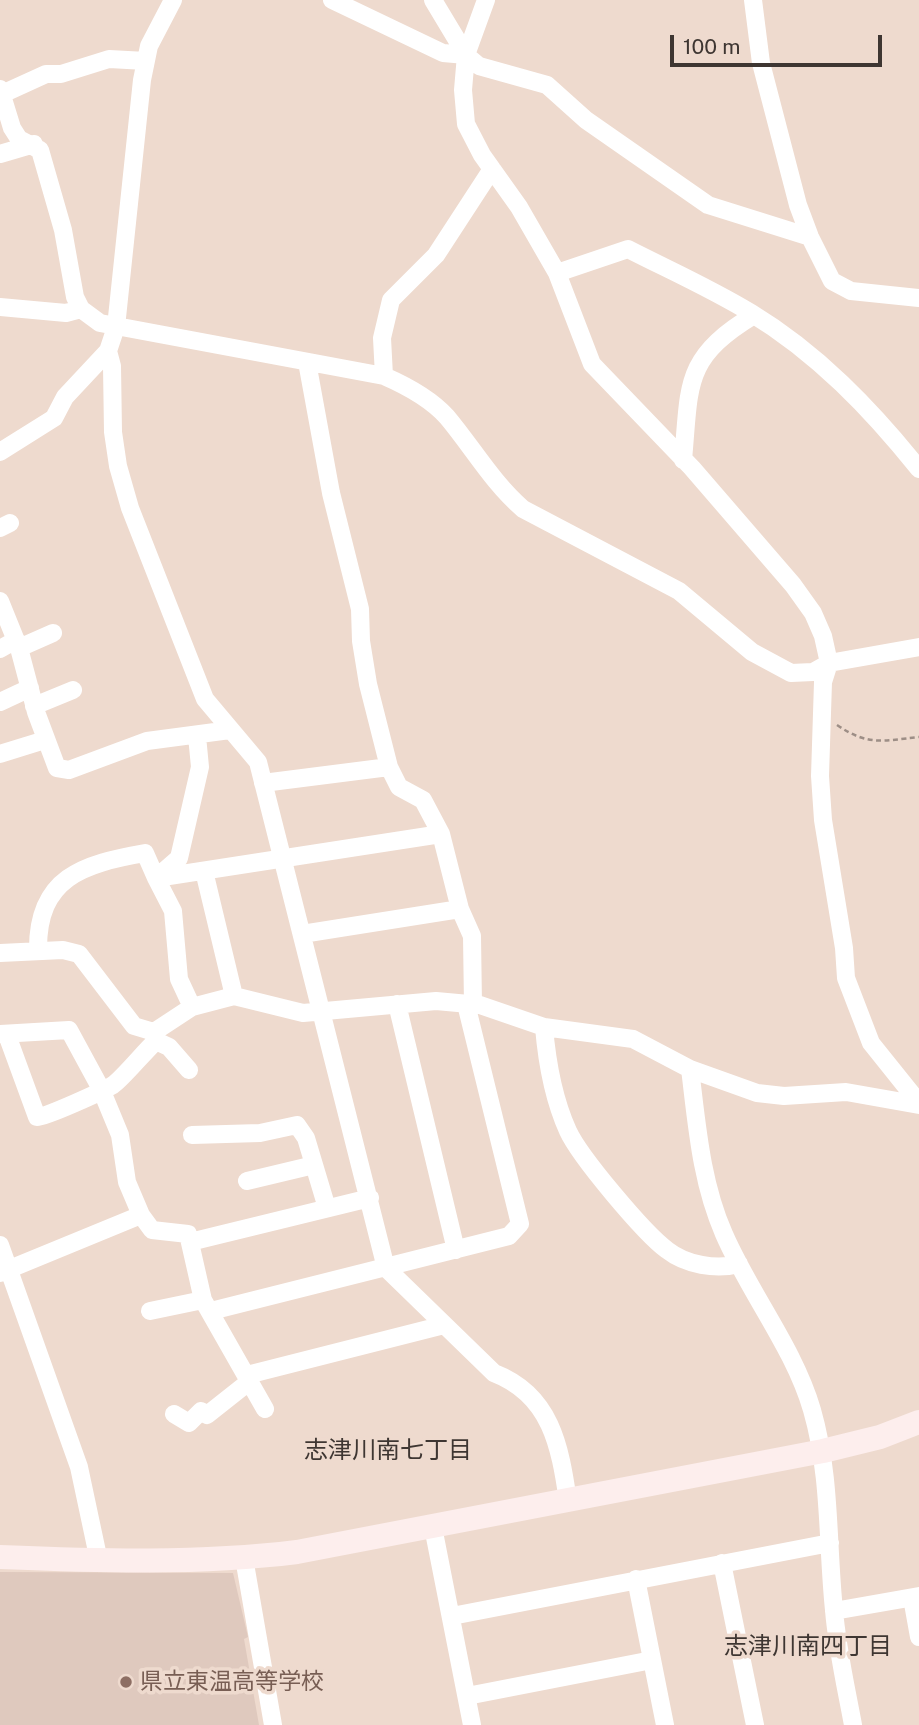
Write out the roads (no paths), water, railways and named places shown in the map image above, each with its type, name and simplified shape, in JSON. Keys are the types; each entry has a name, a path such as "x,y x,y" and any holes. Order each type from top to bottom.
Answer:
{"street":[{"path":"0,452 54,418 65,397 108,351 116,327 146,61 149,46 173,0"},
{"path":"332,0 443,53 466,55"},
{"path":"433,0 466,55 479,66 547,85 586,120 708,205 810,237"},
{"path":"486,0 466,55 463,90 466,124 492,169 519,207 556,273 592,364 683,460 793,585 813,613 823,636 829,663 823,682 820,776 823,820 846,978 871,1043 919,1104"},
{"path":"753,0 761,63 810,237 832,281 850,291 919,298"},
{"path":"146,61 108,59 61,74 47,74 1,93 12,128 19,139 34,144 40,150 63,230 75,297 81,309 100,323 116,327 384,376 405,385 446,416 503,492 523,509 679,592 752,652 791,673 813,672 829,663 919,648"},
{"path":"0,155 34,144"},
{"path":"384,376 382,338 391,300 436,255 492,169"},
{"path":"556,273 628,249 754,315 790,340 851,391 919,468"},
{"path":"0,307 66,313 81,309"},
{"path":"683,460 691,382 700,362 713,343 754,315"},
{"path":"108,351 112,366 116,454 130,508 205,699 258,762 386,1268 494,1373 514,1381 540,1406 562,1461 568,1501"},
{"path":"150,1311 207,1305 386,1268 509,1236 520,1224 470,1004 472,936 460,909 441,834 423,800 399,787 388,767 361,641 360,609 331,493 307,362"},
{"path":"0,601 12,646 30,688 52,763 62,770 147,741 230,730"},
{"path":"12,646 53,633"},
{"path":"0,702 30,688"},
{"path":"34,706 73,690"},
{"path":"156,878 179,858 201,767 197,736"},
{"path":"0,754 46,740"},
{"path":"262,783 388,767"},
{"path":"156,878 441,834"},
{"path":"38,951 40,918 68,876 82,868 145,853 173,911 179,979 191,1007"},
{"path":"204,871 234,996"},
{"path":"302,934 460,909"},
{"path":"0,953 63,950 79,954 134,1026 169,1047 189,1070"},
{"path":"265,1409 207,1305 188,1234 152,1230 141,1215 122,1166 120,1135 101,1089 69,1030 4,1035 37,1117 47,1117 101,1089 113,1084 155,1037 191,1007 234,996 303,1013 436,1001 470,1004 544,1027 633,1039 690,1069 757,1093 784,1096 846,1092 919,1104"},
{"path":"397,1004 456,1250"},
{"path":"544,1027 551,1083 569,1133 585,1161 667,1250 695,1263 727,1267 739,1264"},
{"path":"690,1069 706,1182 719,1223 801,1381 823,1451 834,1611 853,1725"},
{"path":"192,1135 260,1133 297,1125 306,1138 327,1209"},
{"path":"247,1181 314,1165"},
{"path":"190,1242 370,1198"},
{"path":"4,1272 141,1215"},
{"path":"0,1245 4,1272 79,1467 99,1561"},
{"path":"174,1414 189,1423 201,1411 207,1415 248,1378 444,1325"},
{"path":"0,1558 99,1561 244,1558 433,1527 823,1451 880,1437 919,1422"},
{"path":"433,1527 472,1725"},
{"path":"452,1616 830,1543"},
{"path":"244,1558 273,1725"},
{"path":"722,1563 755,1725"},
{"path":"636,1579 665,1725"},
{"path":"834,1611 915,1597 919,1637"},
{"path":"467,1696 652,1660"}],"place":[{"name":"県立東温高等学校","path":"126,1682"}],"district":[{"name":"志津川南七丁目","path":"388,1451"},
{"name":"志津川南四丁目","path":"808,1647"}]}
